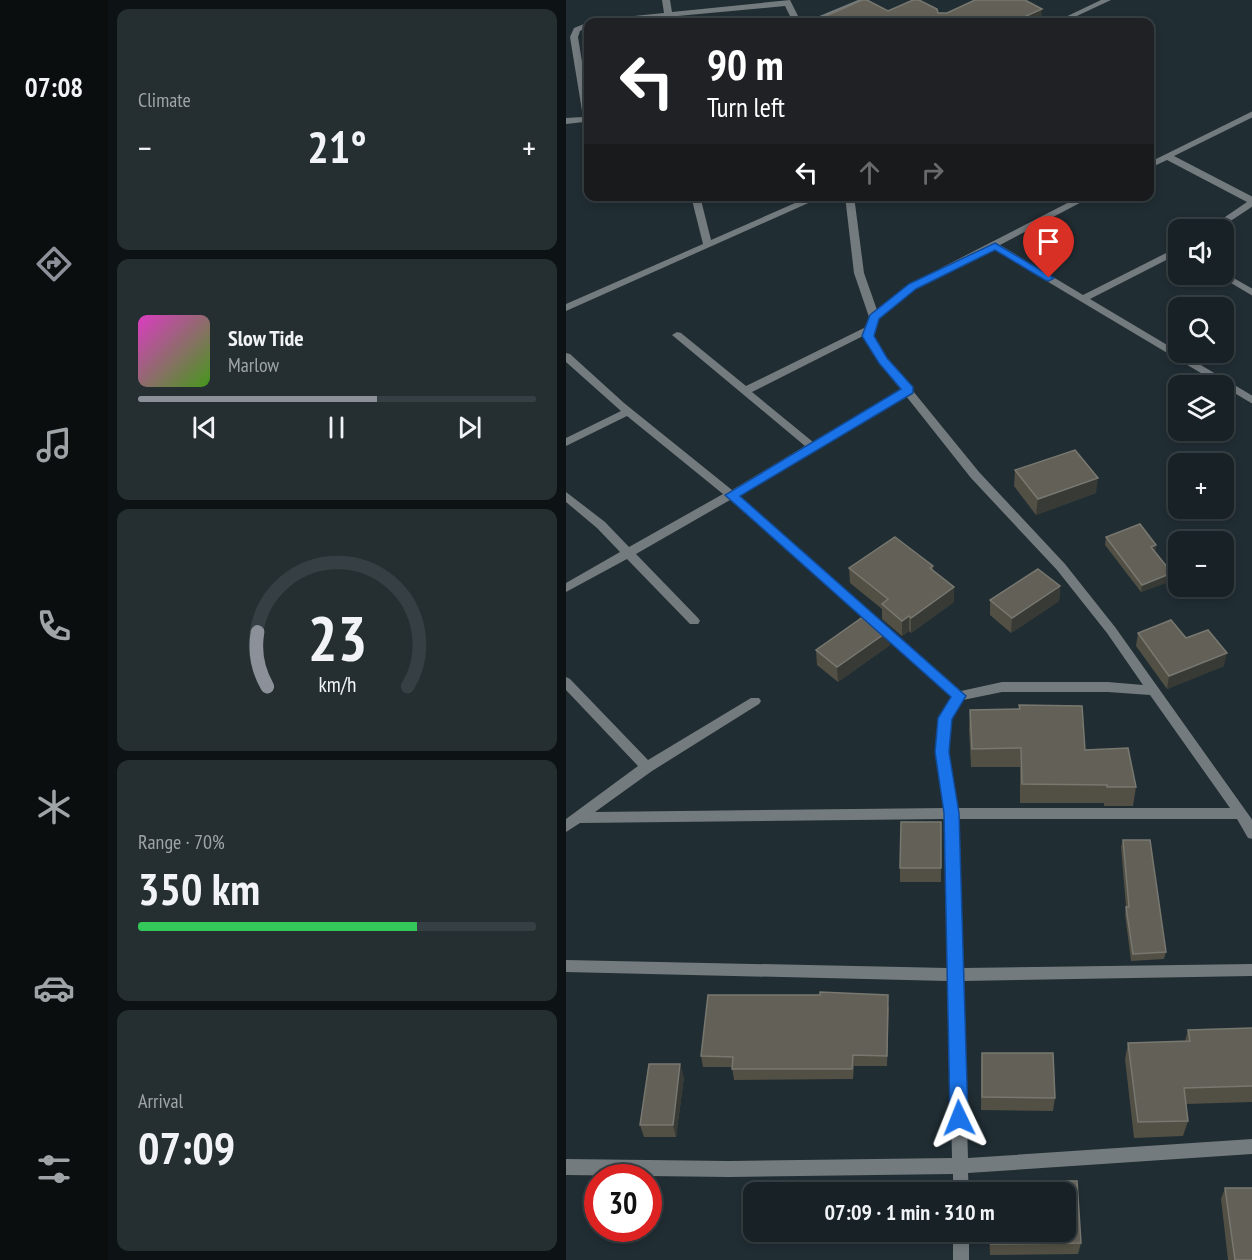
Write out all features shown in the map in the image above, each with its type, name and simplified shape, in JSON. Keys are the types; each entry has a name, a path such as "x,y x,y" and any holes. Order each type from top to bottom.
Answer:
{"street":[{"path":"666,0 668,15"},
{"path":"819,18 865,0"},
{"path":"1068,18 1107,0"},
{"path":"636,18 786,1 795,18"},
{"path":"584,26 577,30 574,37 584,67"},
{"path":"1154,163 1253,113"},
{"path":"566,121 584,120"},
{"path":"1166,156 1253,201 1226,219"},
{"path":"696,201 708,245"},
{"path":"566,308 809,201"},
{"path":"849,201 859,273 872,322 868,336 883,361 975,475 1061,567 1111,630 1253,834"},
{"path":"745,391 872,322 912,286 995,246 1080,201"},
{"path":"995,246 1253,401"},
{"path":"1085,298 1168,255"},
{"path":"1234,282 1253,293"},
{"path":"677,335 813,447"},
{"path":"566,356 731,495 959,696"},
{"path":"566,588 731,495 908,390"},
{"path":"566,442 629,411"},
{"path":"566,496 601,525 694,621"},
{"path":"566,682 647,767"},
{"path":"961,1182 951,813 942,752 945,718 959,696 1002,687 1108,687 1155,691"},
{"path":"572,822 647,767 755,701"},
{"path":"572,822 951,813 1241,814"},
{"path":"566,966 955,975 1253,970"},
{"path":"566,1167 729,1169 960,1166 1253,1146"},
{"path":"961,1242 961,1260"}],"building":[{"path":"862,0 867,0 888,11 913,0 919,0 937,9 938,13 947,13 975,0 1025,0 1042,9 1022,18 821,18"},
{"path":"1075,450 1098,478 1038,499 1015,470"},
{"path":"1140,524 1156,545 1151,547 1168,568 1168,575 1142,585 1106,537"},
{"path":"895,537 933,566 930,568 954,587 911,618 909,616 902,621 882,604 888,599 849,568"},
{"path":"1038,569 1060,586 1012,618 990,600"},
{"path":"870,612 890,630 837,667 816,650"},
{"path":"1171,620 1186,638 1208,630 1227,653 1169,676 1138,633"},
{"path":"1019,705 1082,706 1085,750 1128,748 1136,787 1022,784 1021,748 972,749 970,710 1020,709"},
{"path":"901,822 941,822 941,868 900,868"},
{"path":"1123,840 1150,840 1166,952 1133,954 1126,907 1129,907"},
{"path":"820,992 888,995 887,1056 853,1055 852,1069 732,1069 733,1057 701,1056 708,995 820,995"},
{"path":"1253,1028 1253,1086 1184,1088 1188,1121 1138,1122 1128,1043 1190,1041 1188,1030"},
{"path":"982,1053 1053,1053 1055,1098 982,1097"},
{"path":"649,1064 680,1064 673,1125 640,1125"},
{"path":"1077,1181 1081,1243 991,1244 991,1242 1076,1242 1076,1182 989,1182"},
{"path":"1225,1188 1253,1188 1253,1260 1235,1260"}],"route":[{"path":"959,1118 951,813 942,752 945,718 959,696 731,495 908,390 883,361 868,336 874,317 912,286 995,246 1049,278"}]}
